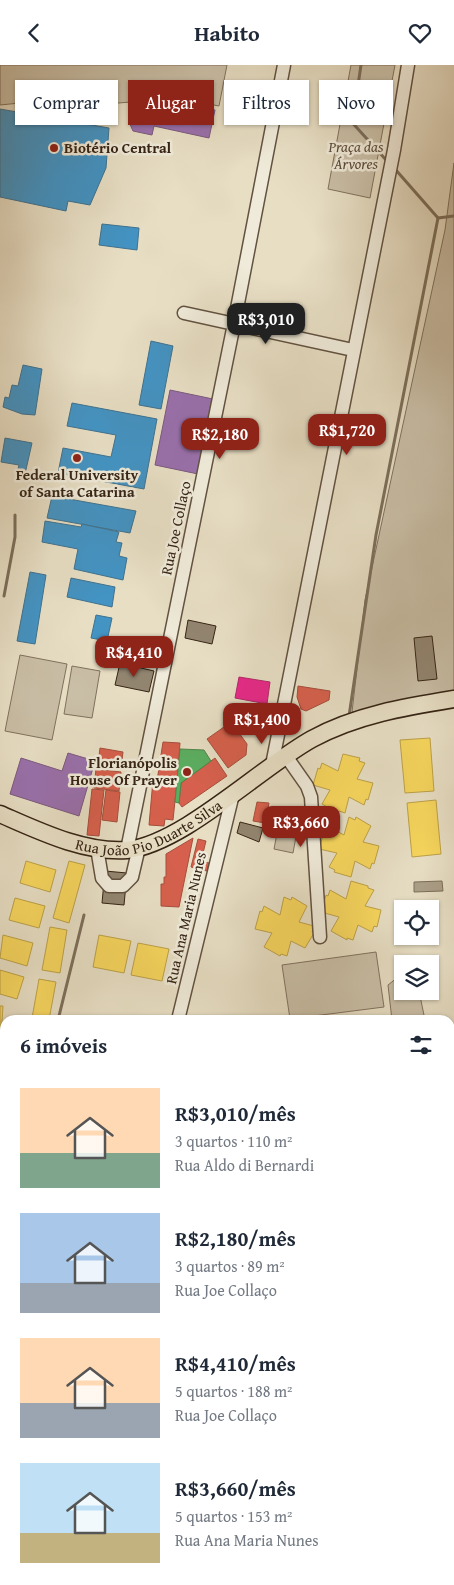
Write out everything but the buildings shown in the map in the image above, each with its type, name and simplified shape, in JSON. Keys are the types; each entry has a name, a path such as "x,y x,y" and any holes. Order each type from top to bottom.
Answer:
{"main road":[{"name":"Rua João Pio Duarte Silva","path":"0,814 50,835 97,848 133,848 176,831 312,739 364,716 454,699"}],"street":[{"name":"Rua Joe Collaço","path":"97,848 102,878 109,885 123,886 132,877 133,848 284,65"},
{"path":"272,765 353,350 389,177 408,65"},
{"path":"184,313 353,350"},
{"path":"279,730 307,785 311,797 320,937"},
{"name":"Rua Ana Maria Nunes","path":"179,1015 233,794"}],"green space":[{"path":"0,65 227,65 219,106 214,105 214,80 128,80 128,102 118,103 118,80 15,80 15,104 0,105"},
{"name":"Praça das Árvores","path":"351,65 395,65 392,80 348,80"},
{"name":"Praça das Árvores","path":"340,125 384,125 370,198 328,189"},
{"path":"454,163 454,694 352,712 365,600 445,230"},
{"path":"20,655 67,664 52,740 5,731"},
{"path":"72,666 100,671 92,718 64,714"},
{"path":"281,812 300,815 293,853 274,849"},
{"path":"376,952 384,1007 321,1015 289,1015 282,965"},
{"path":"394,980 394,1000 421,1000 424,1015 391,1015 388,985"}],"shaded area":[{"path":"442,881 443,891 414,892 414,882"}],"waterway":[{"path":"361,65 356,99 348,118 387,161"},
{"path":"395,169 438,218 454,216"},
{"path":"349,716 376,535 438,218"},
{"path":"4,596 15,537 15,515"},
{"path":"59,1015 84,915"}],"place":[{"name":"Biotério Central","path":"54,148"},
{"name":"Federal University of Santa Catarina","path":"77,458"},
{"name":"Florianópolis House Of Prayer","path":"187,772"}]}
